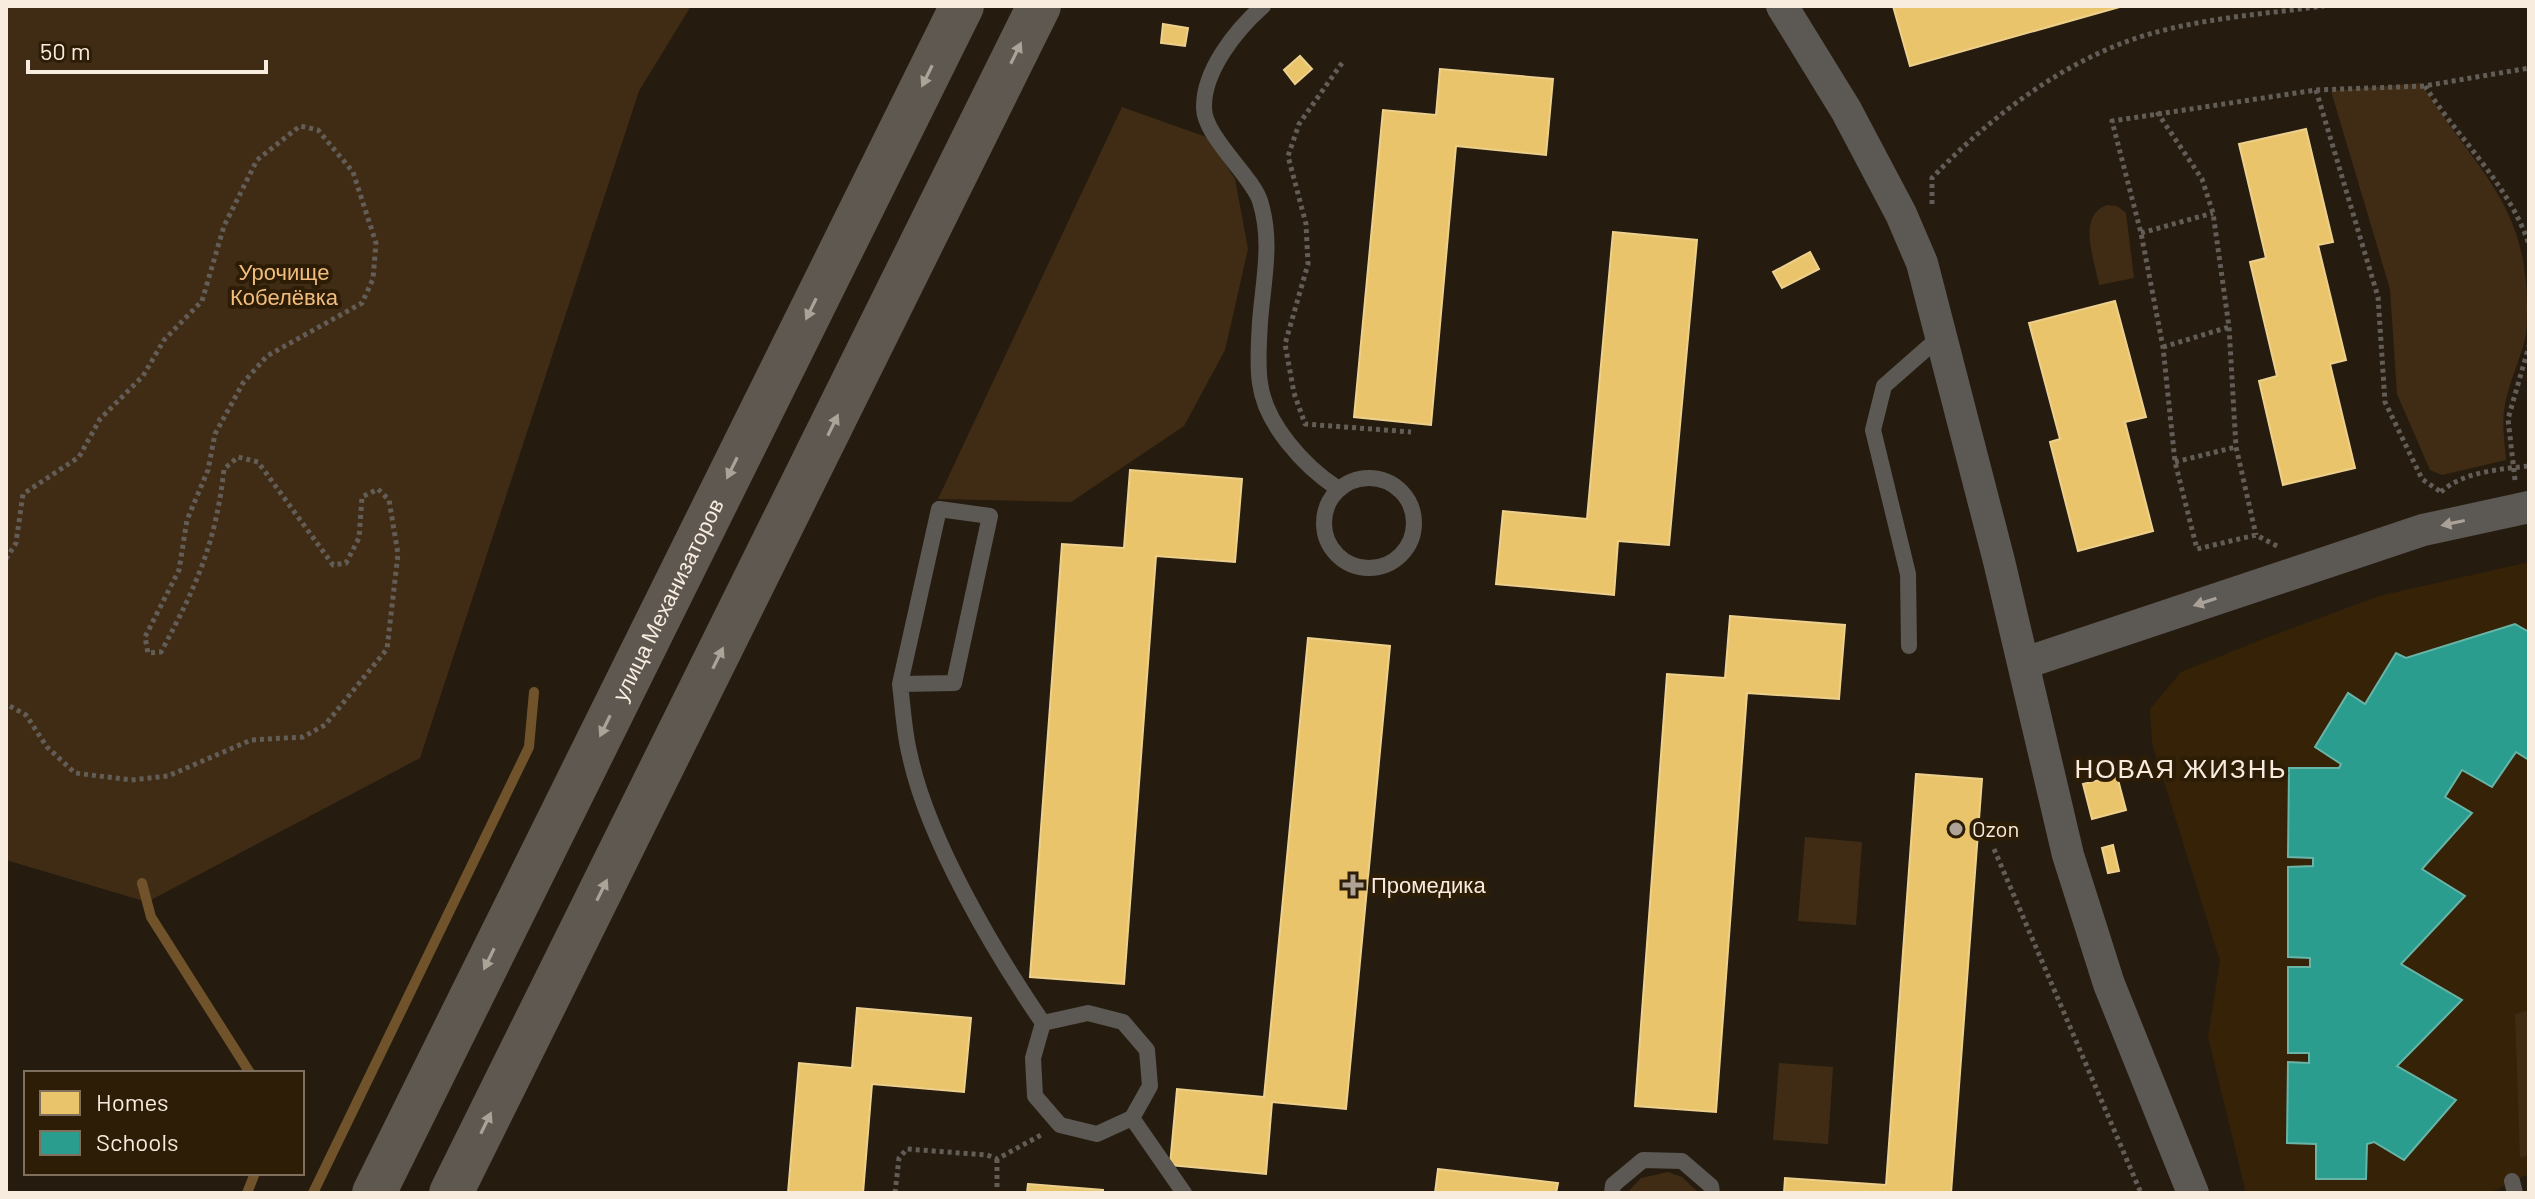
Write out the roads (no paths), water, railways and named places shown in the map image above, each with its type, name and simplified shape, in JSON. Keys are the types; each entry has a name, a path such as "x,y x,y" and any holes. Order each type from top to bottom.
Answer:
{"main road":[{"name":"улица Механизаторов","path":"374,1193 962,6"},
{"path":"451,1193 1039,6"}],"street":[{"path":"1782,6 1846,110 1901,214 1922,263 2025,663 2068,855 2109,984 2193,1193"},
{"path":"2025,663 2423,530 2526,507"}],"lane":[{"path":"1263,6 1252,16 1210,74 1203,111 1227,155 1259,199 1268,254 1260,323 1260,385 1286,441 1313,472 1337,488"},
{"path":"1909,646 1908,574 1873,430 1884,386 1942,335"},
{"path":"1367,476 1398,486 1415,514 1410,546 1386,567 1354,568 1328,548 1322,516 1337,488 1367,476"},
{"path":"900,684 954,683 990,516 939,509 900,684 910,757 945,855 1021,991 1043,1023"},
{"path":"1088,1013 1123,1022 1147,1050 1150,1086 1132,1118 1097,1134 1060,1125 1035,1096 1033,1058 1043,1023 1088,1013"},
{"path":"1132,1118 1184,1193"},
{"path":"1612,1193 1613,1185 1643,1160 1682,1161 1711,1186 1712,1193"}],"waterway":[{"path":"313,1193 529,747 534,692"},
{"path":"142,883 151,917 249,1071"},
{"path":"247,1193 254,1175"}],"place":[{"name":"Ozon","path":"1956,829"},
{"name":"Промедика","path":"1353,885"}],"district":[{"name":"НОВАЯ ЖИЗНЬ","path":"2181,769"}],"park label":[{"name":"Урочище Кобелёвка","path":"284,284"}]}
